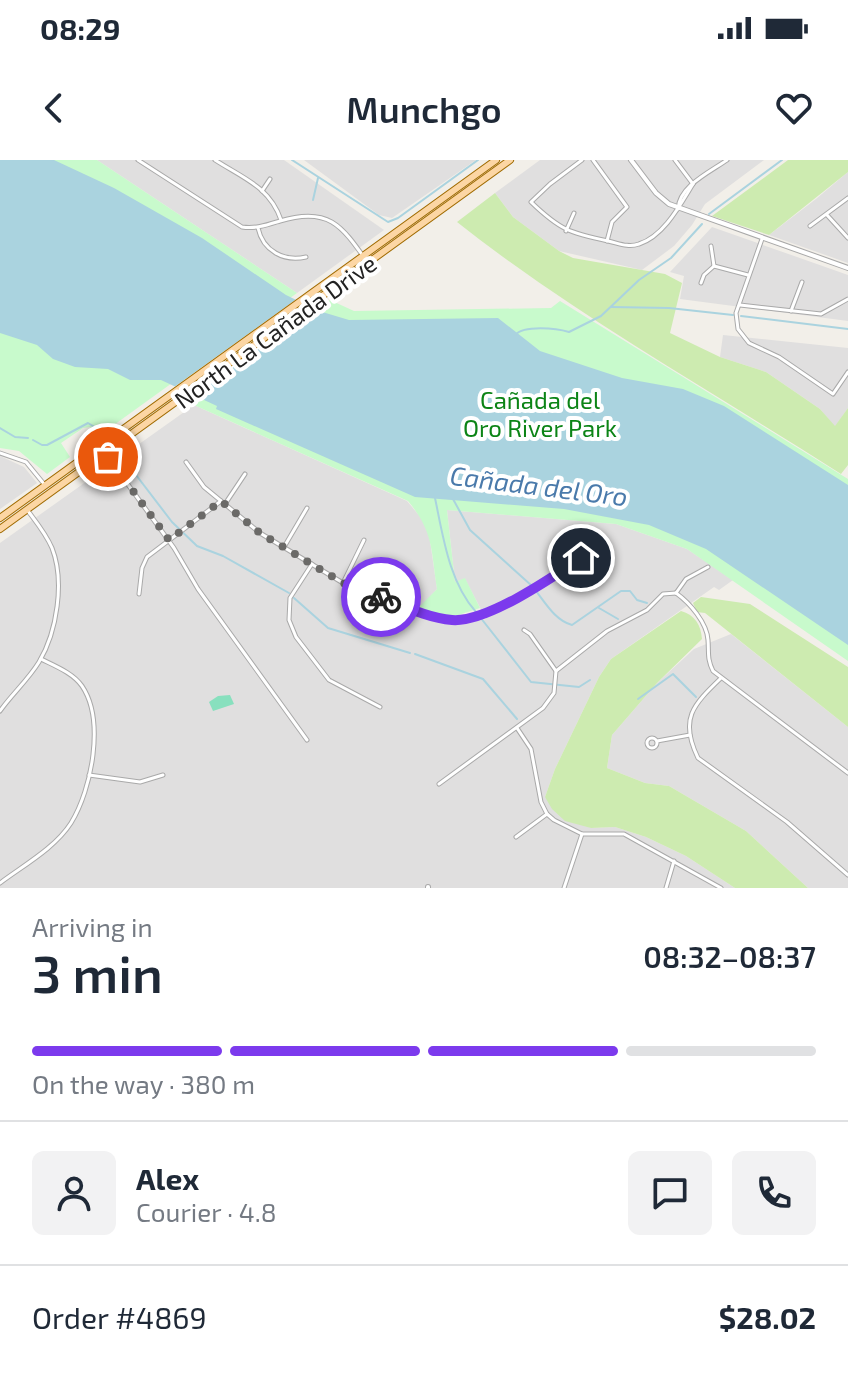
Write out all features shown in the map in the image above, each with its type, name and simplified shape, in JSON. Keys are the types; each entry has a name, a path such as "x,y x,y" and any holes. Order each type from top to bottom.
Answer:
{"main road":[{"name":"North La Cañada Drive","path":"0,518 105,453 180,400 318,299 496,160"},
{"name":"North La Cañada Drive","path":"0,529 100,446 309,295 366,260 510,160"}],"street":[{"path":"138,160 236,225 258,228 311,214 337,224 366,260"},
{"path":"215,160 262,191 274,202 281,220"},
{"path":"582,160 531,202 566,231 625,245 638,245 664,225 693,184 727,160"},
{"path":"593,160 627,207 615,218 607,241"},
{"path":"631,160 656,193 678,209 848,268"},
{"path":"675,160 693,184"},
{"path":"262,191 270,179"},
{"path":"810,226 848,198"},
{"path":"311,206 311,214"},
{"path":"566,231 574,213"},
{"path":"827,215 848,238"},
{"path":"258,228 265,245 283,257 291,260 306,257"},
{"path":"762,239 756,263 748,275 738,304 737,323 749,343 779,357 833,394 848,372"},
{"path":"711,246 714,266"},
{"path":"714,266 748,275"},
{"path":"701,283 704,275 714,266"},
{"path":"791,311 802,282"},
{"path":"738,304 821,314 848,299"},
{"path":"803,374 807,369"},
{"path":"100,446 307,740"},
{"path":"0,453 26,462 48,489"},
{"path":"186,462 204,487 260,533 343,583 434,617 456,621 483,613 523,595 581,558"},
{"path":"139,594 144,562 181,531 223,503 245,474"},
{"path":"284,547 307,508"},
{"path":"0,711 41,659 53,621 58,571 50,544 27,509"},
{"path":"343,583 364,540"},
{"path":"312,564 290,598 289,620 296,637 329,680 380,707"},
{"path":"383,598 396,565"},
{"path":"676,593 686,579 708,567"},
{"path":"556,671 607,631 647,610 663,594 676,593 703,625 708,637 708,661 721,678 848,773"},
{"path":"439,784 543,708 554,693 556,671 524,630"},
{"path":"0,883 48,847 70,824 89,775 94,730 92,707 80,683 41,659"},
{"path":"721,678 696,703 690,717 690,735 698,758 768,808 848,875"},
{"path":"517,728 531,749 538,792 547,814 582,834 624,834 721,888"},
{"path":"657,741 690,735"},
{"path":"89,775 140,782 163,775"},
{"path":"516,837 547,814"},
{"path":"564,888 582,834"},
{"path":"666,888 674,861"}],"shaded area":[{"path":"97,160 284,160 384,230 297,293"},
{"path":"304,160 476,160 392,218 379,215"},
{"path":"540,160 764,160 705,204 674,246 642,270 559,251 513,217 495,193"},
{"path":"848,172 848,263 769,235 816,199"},
{"path":"712,227 848,275 848,321 680,299 684,276 670,272"},
{"path":"723,335 848,348 848,408 835,427 820,409 766,372 720,357"},
{"path":"194,405 407,501 423,520 429,534 437,589 415,614 442,623 454,625 486,619 465,579 455,582 447,510 616,524 687,549 733,580 719,590 714,587 611,659 599,677 555,769 545,797 591,828 615,827 646,837 686,856 735,888 0,888 0,543"},
{"path":"0,456 24,467 37,483 0,509"},
{"path":"731,634 848,727 848,888 808,888 746,831 669,786 645,783 607,768 612,735 657,683 694,649"}],"green space":[{"path":"0,160 97,160 297,293 100,435 90,427 83,428 61,443 70,457 47,474 19,451 0,448"},
{"path":"788,160 848,160 848,172 769,235 712,216"},
{"path":"495,193 513,217 573,258 665,274 682,283 670,333 720,357 766,372 820,409 835,426 848,408 848,465 841,474 597,322 457,222"},
{"name":"Cañada del Oro River Park","path":"330,300 354,311 551,308 560,301 848,479 848,661 687,549 616,524 447,510 455,582 465,578 480,608 452,617 417,609 437,589 427,532 408,501 194,405"},
{"path":"701,597 750,604 848,667 848,727 705,613 697,612 693,603"},
{"path":"681,611 696,621 702,639 657,683 612,735 607,768 645,783 669,786 746,831 808,888 735,888 686,856 646,837 615,827 591,828 565,821 545,797 599,677 611,659"},
{"path":"230,695 234,704 213,711 209,702 218,696"}],"water":[{"name":"Cañada del Oro River Park","path":"0,160 54,160 114,188 202,238 286,295 319,311 349,320 498,318 540,351 622,378 683,389 724,406 848,485 848,645 706,549 649,525 564,509 415,497 216,409 217,406 161,380 130,380 108,369 75,367 53,359 37,345 0,333"}],"pier":[{"path":"305,293 324,301 186,402 166,393"}],"waterway":[{"path":"292,160 388,222 478,160"},
{"path":"709,214 782,160"},
{"path":"313,200 318,178"},
{"path":"515,335 533,329 569,332 601,316 639,280 671,258 702,224"},
{"path":"611,307 669,308 733,315"},
{"path":"741,316 848,329"},
{"path":"33,440 47,445 88,423 103,432"},
{"path":"0,428 15,437 28,438"},
{"path":"120,454 172,522 197,546 223,556 289,593"},
{"path":"435,498 453,573 476,612"},
{"name":"Cañada del Oro","path":"453,499 470,530 532,586"},
{"path":"536,591 556,616 572,625 621,591 630,591 637,600 647,603"},
{"path":"294,598 328,628 410,653"},
{"path":"599,608 618,619"},
{"path":"480,617 531,682 579,687 590,680"},
{"path":"415,654 483,679 517,719"},
{"path":"638,699 673,674 696,697"}],"way so far":[{"path":"108,457 169,540 221,501 260,533 343,583 381,597"}],"route":[{"path":"381,597 434,617 456,621 523,595 581,558"}]}
